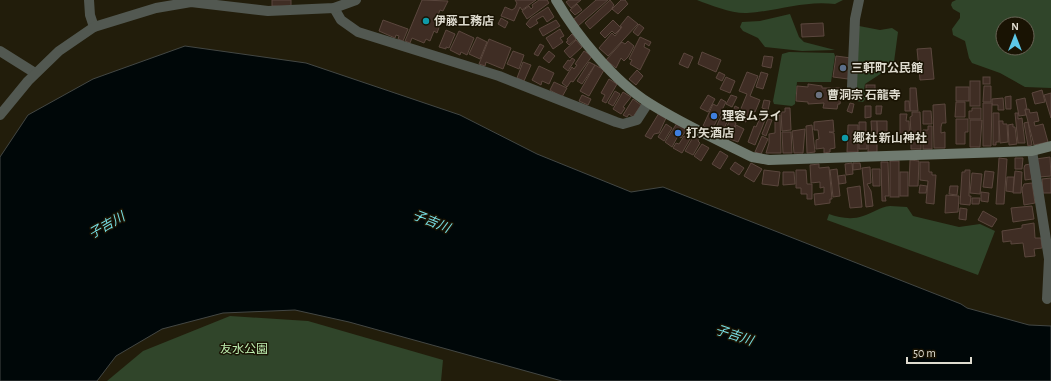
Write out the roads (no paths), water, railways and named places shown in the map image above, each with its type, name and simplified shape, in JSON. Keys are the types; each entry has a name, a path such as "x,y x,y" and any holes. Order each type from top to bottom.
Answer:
{"street":[{"path":"89,0 90,15 94,27"},
{"path":"2,108 35,73 59,51 94,27 156,8 190,2 268,11 334,8 356,0"},
{"path":"556,0 573,27 598,57 648,103 742,152 761,160 1032,151 1051,146"},
{"path":"852,87 855,18 858,0"},
{"path":"334,8 341,20 358,32 499,76 616,122 623,124 637,120 648,103"},
{"path":"0,51 35,73"},
{"path":"1032,151 1049,259 1047,299"}],"water":[{"name":"子吉川","path":"185,46 306,63 460,115 537,154 631,192 663,187 961,304 967,308 1029,325 1051,326 1051,381 562,381 349,322 295,310 223,313 162,329 116,356 97,381 0,381 0,157 28,115 93,79"}],"place":[{"name":"伊藤工務店","path":"426,21"},
{"name":"三軒町公民館","path":"843,68"},
{"name":"曹洞宗 石龍寺","path":"819,95"},
{"name":"理容ムライ","path":"714,116"},
{"name":"打矢酒店","path":"678,133"},
{"name":"郷社 新山神社","path":"845,138"}],"park label":[{"name":"友水公園","path":"244,349"}]}
